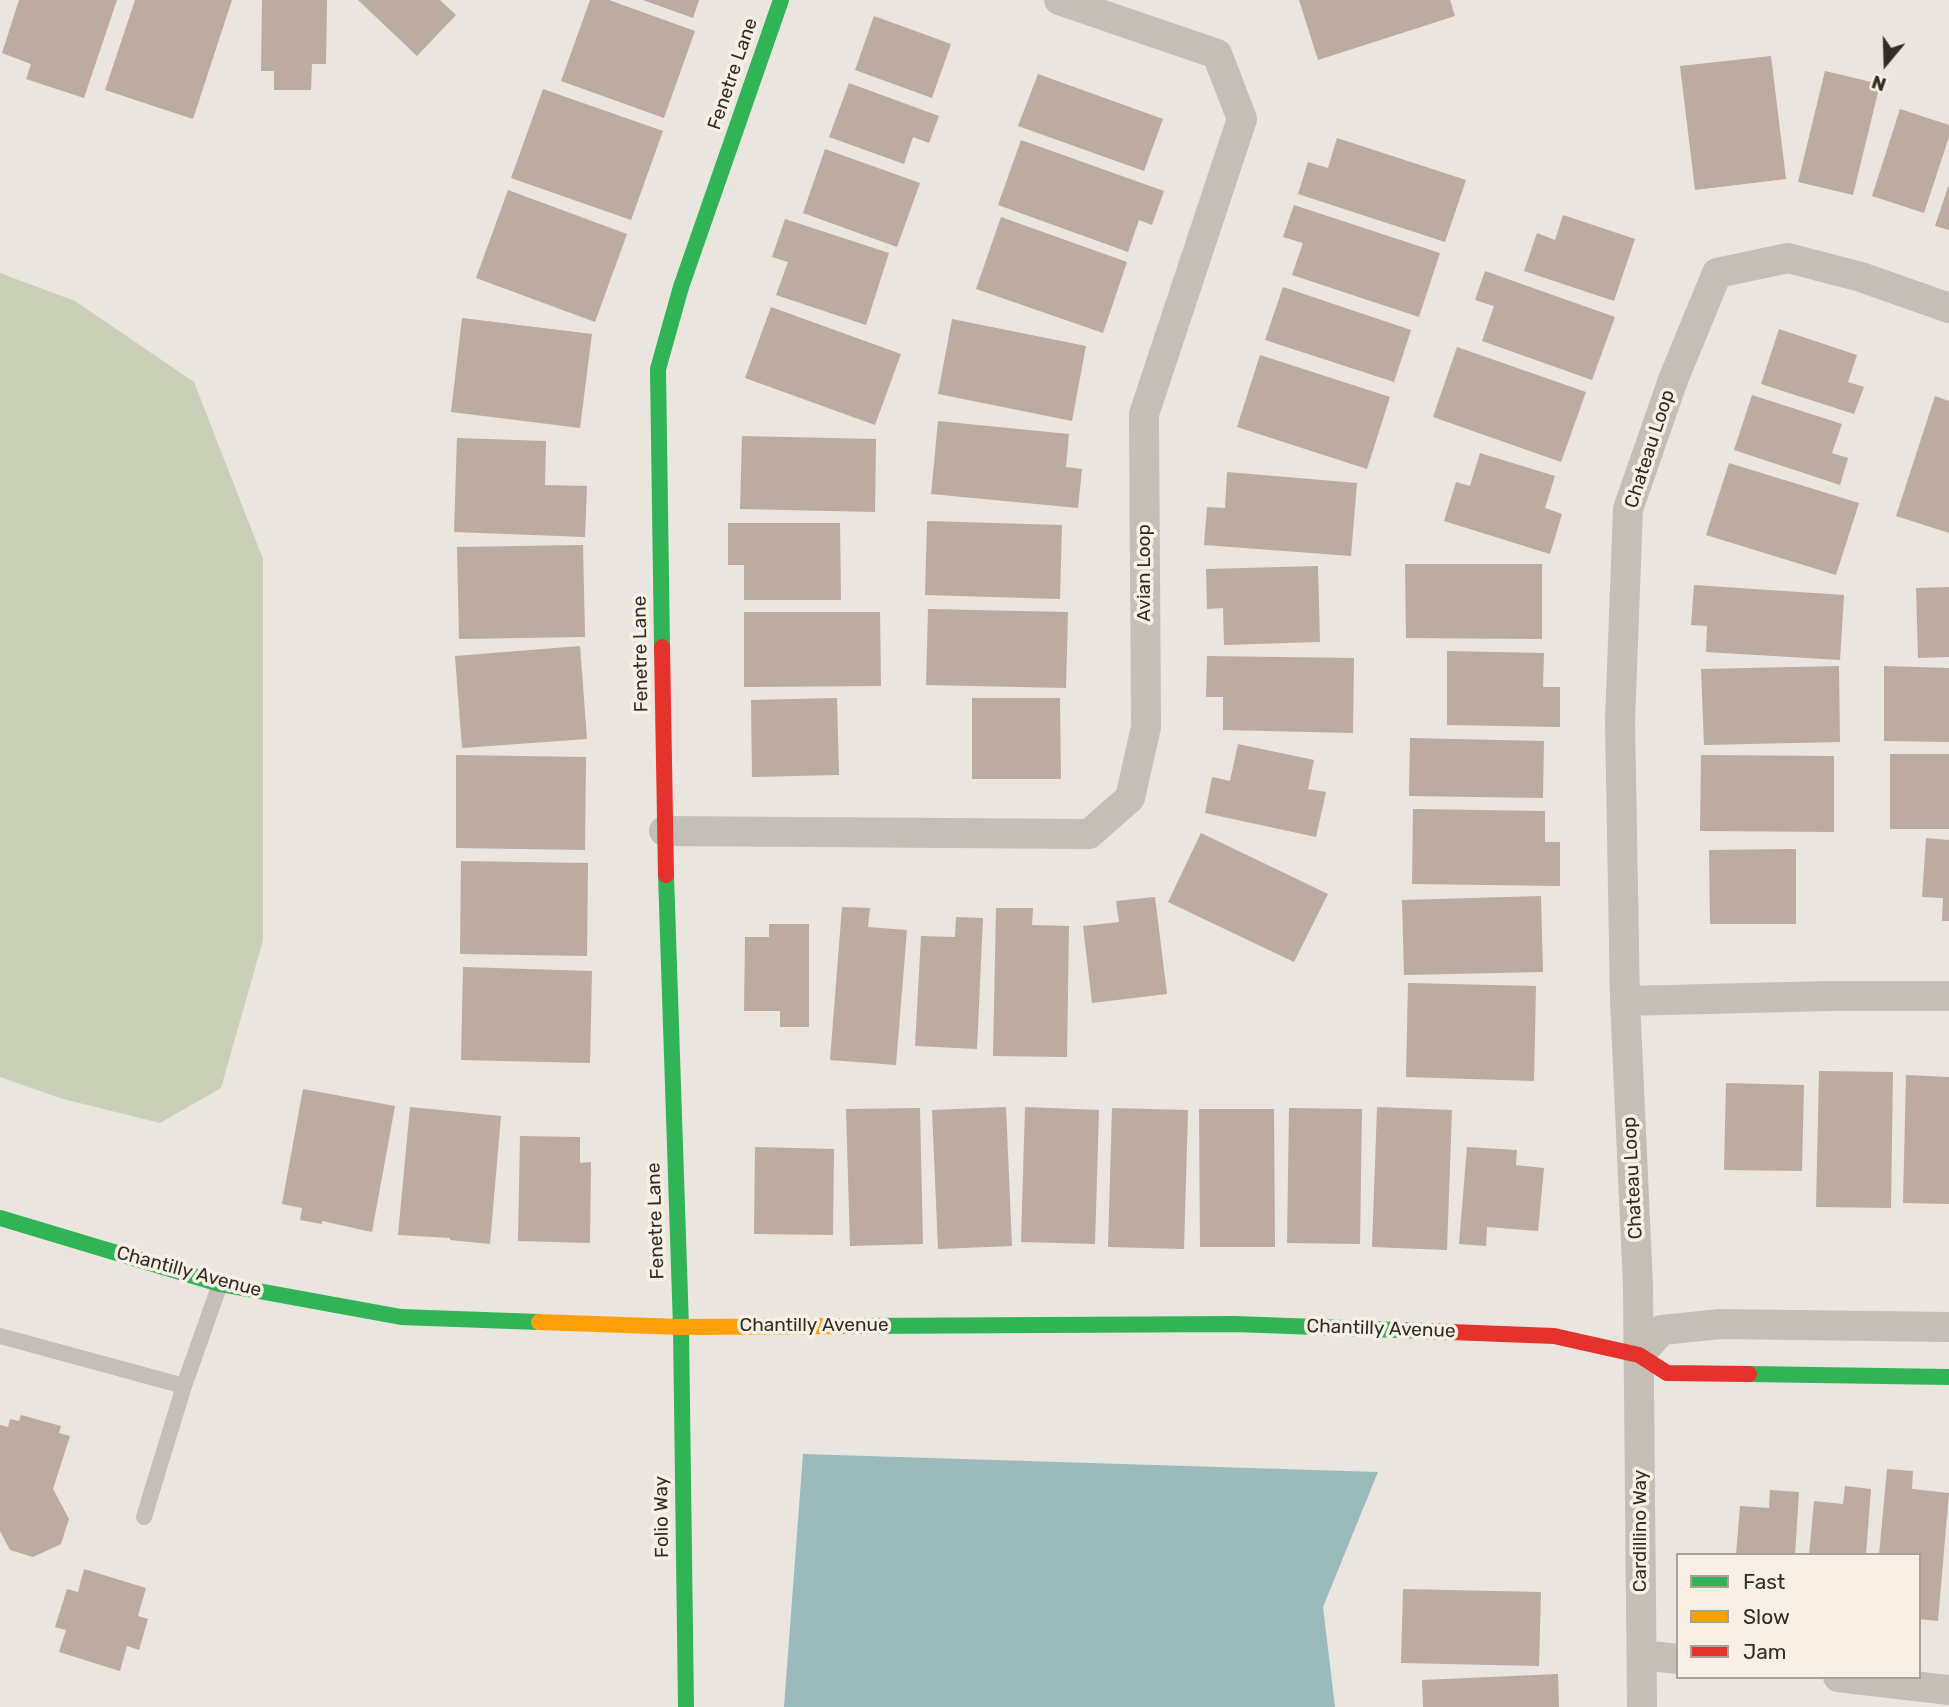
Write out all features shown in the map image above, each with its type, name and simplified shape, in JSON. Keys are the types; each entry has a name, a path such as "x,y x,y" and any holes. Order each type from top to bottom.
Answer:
{"street":[{"name":"Fenetre Lane","path":"681,1327 664,831 658,369 681,287 781,0"},
{"name":"Avian Loop","path":"664,831 1089,834 1130,798 1146,727 1144,414 1242,119 1217,54 1059,0"},
{"name":"Chateau Loop","path":"1639,1355 1625,1001 1620,721 1628,509 1673,380 1717,273 1788,258 1861,276 1949,308"},
{"path":"1625,1001 1949,996"},
{"name":"Chantilly Avenue","path":"0,1218 220,1284 401,1317 681,1327 1235,1324 1554,1336 1639,1355 1667,1373 1949,1377"},
{"path":"1639,1355 1662,1330 1720,1324 1949,1327"},
{"name":"Folio Way","path":"681,1327 686,1707"},
{"name":"Cardillino Way","path":"1639,1355 1642,1707"},
{"path":"1642,1655 1676,1659"},
{"path":"1855,1679 1949,1690"}],"lane":[{"path":"144,1517 184,1386 220,1284"},
{"path":"0,1336 184,1386"}],"green space":[{"path":"0,273 75,301 194,382 263,559 263,940 221,1088 160,1123 63,1099 0,1077"}],"water":[{"path":"803,1454 1378,1472 1323,1607 1335,1707 784,1707"}],"building":[{"path":"19,0 117,0 84,98 26,79 31,64 2,53"},
{"path":"135,0 232,0 193,119 105,90"},
{"path":"262,0 327,0 326,64 312,64 311,90 274,90 274,71 261,71"},
{"path":"358,0 440,0 456,15 417,56"},
{"path":"590,0 609,0 695,31 664,118 561,81"},
{"path":"643,0 699,0 693,18"},
{"path":"1299,0 1450,0 1455,16 1318,60"},
{"path":"874,16 951,44 932,98 855,70"},
{"path":"1771,56 1786,179 1695,190 1680,66"},
{"path":"1825,71 1880,84 1853,195 1798,182"},
{"path":"1038,74 1163,119 1144,171 1018,126"},
{"path":"849,83 939,116 929,143 913,137 904,164 829,137"},
{"path":"543,89 663,131 631,220 511,178"},
{"path":"1900,109 1949,125 1949,137 1924,213 1872,196"},
{"path":"1337,138 1466,180 1445,242 1298,194 1308,162 1328,168"},
{"path":"1021,140 1164,191 1152,225 1139,220 1128,252 998,205"},
{"path":"825,149 920,183 897,247 803,213"},
{"path":"1949,187 1949,230 1935,226"},
{"path":"508,190 627,234 595,322 476,278"},
{"path":"1294,205 1440,253 1419,317 1292,275 1303,243 1283,237"},
{"path":"1563,215 1635,239 1614,301 1524,271 1537,233 1555,240"},
{"path":"1001,217 1127,262 1103,333 976,289"},
{"path":"785,219 889,253 866,325 776,295 788,262 772,257"},
{"path":"1485,271 1615,317 1592,380 1482,341 1494,306 1475,300"},
{"path":"1283,287 1411,330 1394,382 1265,340"},
{"path":"771,307 901,354 875,425 745,378"},
{"path":"462,318 592,334 580,428 451,412"},
{"path":"952,319 1086,346 1072,421 938,394"},
{"path":"1779,329 1857,355 1848,382 1864,387 1854,414 1761,384"},
{"path":"1457,347 1586,392 1561,462 1433,417"},
{"path":"1260,355 1390,397 1367,469 1237,427"},
{"path":"1752,395 1842,424 1832,453 1848,458 1840,485 1734,450"},
{"path":"1935,396 1949,401 1949,533 1896,516"},
{"path":"938,421 1069,434 1066,467 1082,469 1078,508 931,494"},
{"path":"742,436 876,439 875,512 740,509"},
{"path":"457,438 546,441 545,485 587,486 585,537 454,532"},
{"path":"1480,453 1555,476 1545,508 1562,514 1550,554 1444,521 1456,482 1470,486"},
{"path":"1729,463 1859,503 1836,575 1706,535"},
{"path":"1227,472 1357,483 1351,556 1204,545 1207,507 1225,508"},
{"path":"927,521 1062,525 1060,599 925,595"},
{"path":"728,523 840,523 841,600 744,600 744,565 728,565"},
{"path":"583,545 585,637 459,639 457,547"},
{"path":"1405,564 1542,564 1542,639 1406,638"},
{"path":"1318,566 1320,642 1224,645 1223,608 1207,609 1206,569"},
{"path":"1694,585 1844,595 1840,660 1706,652 1707,626 1691,625"},
{"path":"1949,587 1949,657 1918,658 1916,588"},
{"path":"928,609 1068,612 1066,688 926,685"},
{"path":"744,612 880,612 881,686 744,687"},
{"path":"580,646 587,739 462,748 455,656"},
{"path":"1447,651 1544,653 1543,687 1560,687 1560,727 1447,725"},
{"path":"1207,656 1354,658 1353,733 1223,730 1223,697 1206,697"},
{"path":"1839,666 1840,742 1704,745 1701,669"},
{"path":"1884,666 1949,668 1949,742 1884,741"},
{"path":"837,698 839,775 752,777 751,700"},
{"path":"972,698 1060,698 1061,779 972,779"},
{"path":"1410,738 1544,741 1543,798 1409,796"},
{"path":"1238,744 1314,760 1308,789 1326,792 1316,837 1205,813 1212,777 1230,781"},
{"path":"1890,754 1949,754 1949,829 1890,829"},
{"path":"456,755 586,757 585,850 456,848"},
{"path":"1701,755 1834,756 1834,832 1700,831"},
{"path":"1413,809 1545,811 1545,842 1560,842 1560,886 1412,884"},
{"path":"1201,833 1328,894 1294,962 1168,902"},
{"path":"1926,838 1949,840 1949,921 1942,921 1943,898 1922,897"},
{"path":"1796,849 1796,924 1710,924 1709,850"},
{"path":"461,861 588,863 587,956 460,954"},
{"path":"1541,896 1543,972 1404,975 1402,900"},
{"path":"1155,897 1167,994 1092,1003 1083,926 1119,922 1116,901"},
{"path":"842,907 870,908 868,927 907,930 896,1065 830,1060"},
{"path":"996,908 1033,908 1032,925 1069,926 1067,1057 993,1056"},
{"path":"956,917 983,918 977,1049 915,1046 921,936 955,937"},
{"path":"769,924 809,924 809,1027 780,1027 780,1011 744,1011 745,937 769,937"},
{"path":"463,967 592,971 590,1063 461,1060"},
{"path":"1408,983 1536,986 1534,1081 1406,1077"},
{"path":"1819,1071 1893,1072 1891,1208 1816,1207"},
{"path":"1906,1075 1949,1077 1949,1204 1903,1203"},
{"path":"1726,1083 1804,1085 1802,1171 1724,1170"},
{"path":"303,1089 395,1106 372,1232 322,1221 322,1224 300,1220 302,1208 282,1204"},
{"path":"410,1107 501,1116 490,1244 398,1235"},
{"path":"1006,1107 1012,1246 938,1249 932,1110"},
{"path":"1025,1107 1099,1110 1095,1244 1021,1242"},
{"path":"1377,1107 1452,1110 1447,1250 1372,1247"},
{"path":"920,1108 923,1244 850,1246 846,1109"},
{"path":"1112,1108 1188,1110 1184,1249 1108,1247"},
{"path":"1289,1108 1362,1109 1360,1244 1287,1243"},
{"path":"1199,1109 1274,1109 1275,1247 1200,1247"},
{"path":"520,1136 580,1137 580,1163 591,1162 590,1243 518,1241"},
{"path":"755,1147 834,1149 833,1235 754,1234"},
{"path":"1467,1147 1517,1150 1516,1165 1544,1168 1538,1231 1487,1227 1486,1246 1459,1244"},
{"path":"21,1415 61,1426 59,1433 70,1436 53,1489 69,1519 61,1544 33,1557 10,1550 0,1531 0,1425 8,1427 10,1419 19,1421"},
{"path":"1887,1469 1913,1471 1912,1489 1949,1493 1938,1621 1921,1619 1921,1553 1879,1553"},
{"path":"1845,1486 1871,1489 1866,1553 1809,1553 1814,1501 1843,1504"},
{"path":"1770,1490 1799,1492 1795,1553 1736,1553 1740,1506 1769,1508"},
{"path":"84,1569 146,1588 138,1616 148,1619 139,1650 127,1646 120,1671 59,1652 66,1630 55,1627 67,1589 78,1592"},
{"path":"1403,1589 1541,1592 1539,1666 1401,1663"},
{"path":"1558,1674 1559,1707 1423,1707 1422,1680"}],"traffic: fast":[{"path":"662,647 658,369 681,287 781,0"},
{"path":"666,875 681,1327 686,1707"},
{"path":"0,1218 220,1284 401,1317 539,1322"},
{"path":"857,1326 1235,1324 1425,1331"},
{"path":"1749,1374 1949,1377"}],"traffic: slow":[{"path":"539,1322 681,1327 857,1326"}],"traffic: jam":[{"path":"662,647 666,875"},
{"path":"1425,1331 1554,1336 1639,1355 1667,1373 1749,1374"}]}
